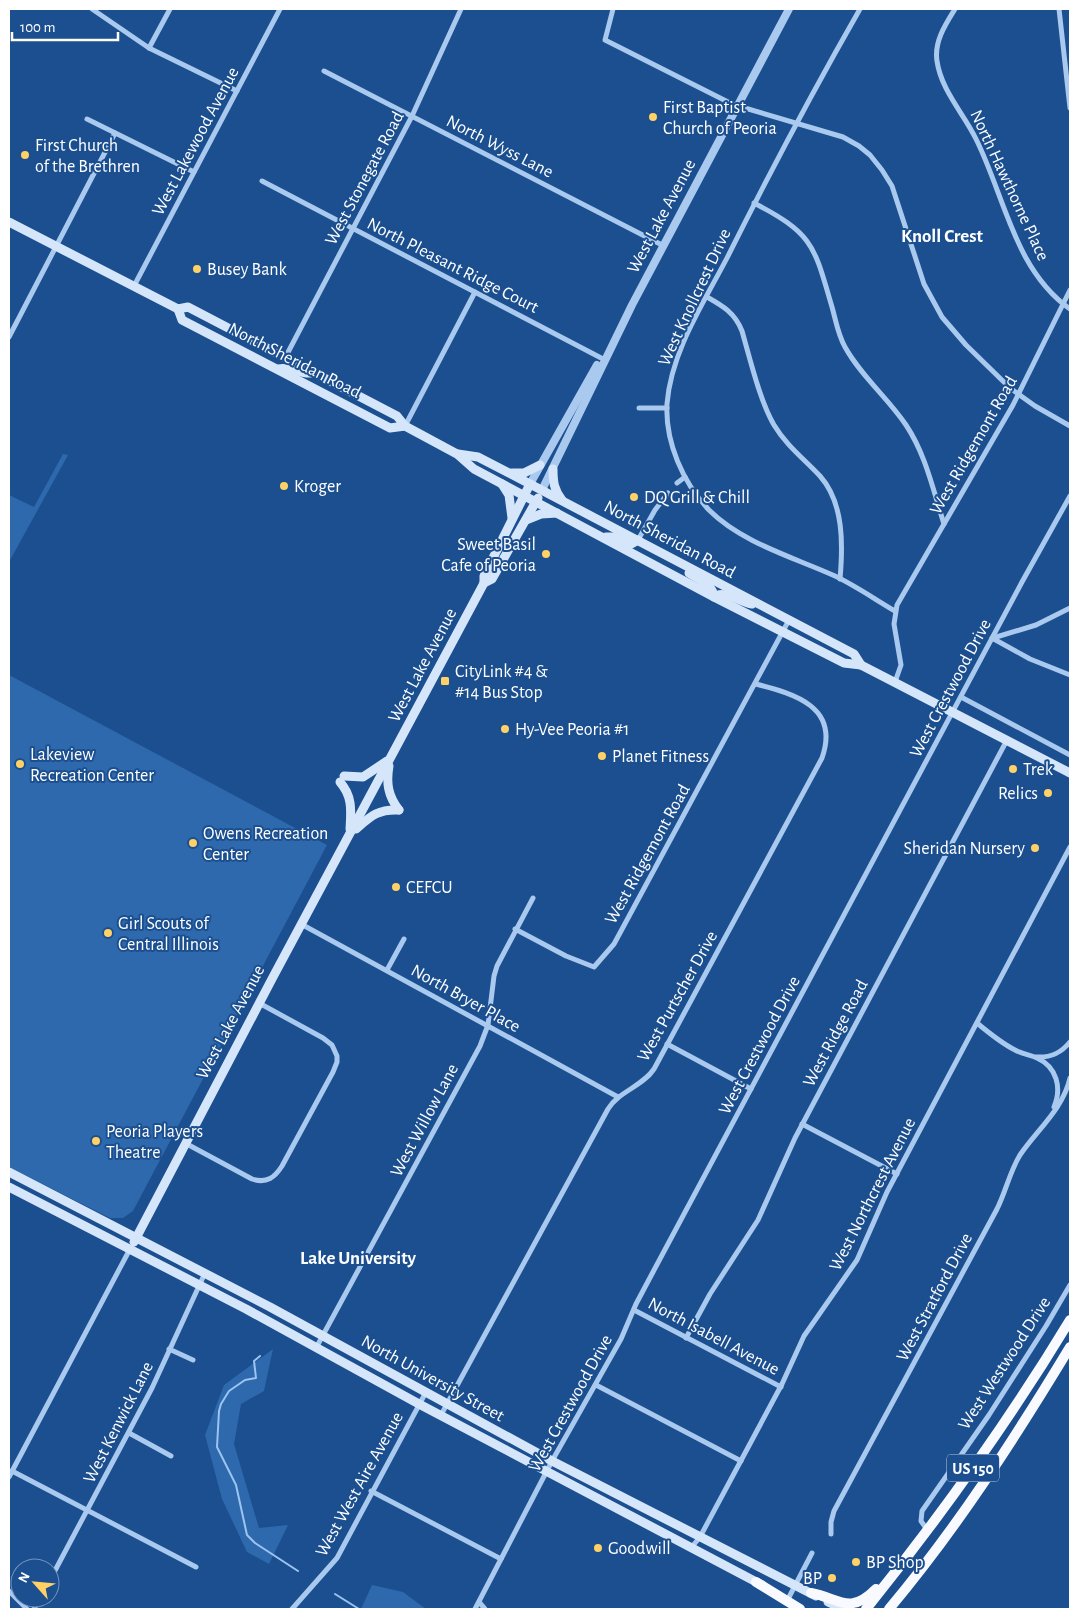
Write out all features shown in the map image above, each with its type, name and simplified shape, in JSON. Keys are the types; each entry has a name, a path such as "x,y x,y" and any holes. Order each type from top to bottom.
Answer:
{"highway":[{"name":"US 150","path":"866,1609 959,1488 1012,1411 1070,1320"},
{"name":"US 150","path":"889,1609 976,1494 1070,1347"},
{"path":"810,1593 844,1604 861,1601 882,1582 927,1530"},
{"path":"756,1582 800,1609"},
{"path":"894,1609 906,1588"}],"main road":[{"name":"North Sheridan Road","path":"9,222 178,309 188,307 397,416 405,426 458,454 474,469 714,597 844,663 861,665 953,711 1070,774"},
{"name":"North Sheridan Road","path":"178,309 182,320 390,428 405,426"},
{"path":"258,344 271,356 277,369 284,368 300,373 314,373"},
{"name":"North Sheridan Road","path":"458,454 478,457 638,540 854,654 861,665"},
{"path":"509,473 521,474 540,465"},
{"path":"553,469 553,481 556,492 564,502"},
{"path":"502,483 509,495 512,519"},
{"name":"West Lake Avenue","path":"130,1249 185,1142 484,583 484,576 530,484"},
{"name":"West Lake Avenue","path":"484,583 492,579 542,490"},
{"path":"526,520 541,514 558,513"},
{"path":"604,538 616,537 631,544 638,540"},
{"path":"676,561 689,574 708,584 714,591 714,597"},
{"path":"714,597 724,594 743,602 762,606"},
{"path":"350,834 352,811 350,797 342,779 363,777 377,770 391,758"},
{"path":"350,834 376,813 385,810 399,810 392,801 388,789 387,776 391,758"},
{"name":"North University Street","path":"9,1172 206,1273 552,1461 843,1609"},
{"name":"North University Street","path":"9,1187 200,1285 419,1404 756,1582"},
{"path":"787,1600 807,1609"}],"street":[{"path":"92,9 149,48 237,91"},
{"path":"149,48 170,9"},
{"name":"West Lakewood Avenue","path":"134,286 280,9"},
{"name":"West Stonegate Road","path":"285,358 412,116 461,9"},
{"path":"613,9 604,40 738,107 846,138 862,148 875,160 892,186 922,279 936,308 953,331 1018,395 1070,426"},
{"name":"West Lake Avenue","path":"530,484 603,359 789,9"},
{"name":"West Knollcrest Drive","path":"860,9 796,123 706,297 677,359 670,384 667,408 674,449 685,477 706,507 730,527 756,542 840,579 895,611"},
{"name":"North Hawthorne Place","path":"955,9 944,28 938,45 937,58 940,74 979,144 1025,257 1040,280 1070,309"},
{"path":"1059,9 1070,108"},
{"name":"North Wyss Lane","path":"324,71 664,246"},
{"path":"87,119 194,172"},
{"path":"9,337 115,133"},
{"name":"North Pleasant Ridge Court","path":"262,181 603,359"},
{"path":"754,203 789,222 804,236 813,248 821,268 841,340 857,367 909,430 927,469 944,524"},
{"name":"West Ridgemont Road","path":"895,611 1018,395 1070,290"},
{"path":"405,426 475,292"},
{"path":"706,297 727,309 737,320 766,409 774,426 789,446 821,478 830,491 839,519 840,579"},
{"name":"West Lake Avenue","path":"542,490 603,359"},
{"path":"639,408 667,408"},
{"path":"677,483 685,477"},
{"path":"638,540 655,510 668,493"},
{"name":"West Crestwood Drive","path":"475,1609 552,1461 621,1339 634,1310 751,1090 992,638 1070,496"},
{"path":"992,638 1008,635 1036,625 1070,608"},
{"path":"895,611 894,624 900,665 895,682"},
{"name":"West Ridgemont Road","path":"515,929 566,956 594,968 614,944 789,620"},
{"path":"992,638 1030,659 1070,675"},
{"name":"West Purtscher Drive","path":"441,1415 608,1109 618,1097 648,1077 824,753 826,742 824,727 815,709 808,702 795,695 756,684"},
{"path":"961,697 1070,755"},
{"name":"West Ridge Road","path":"686,1338 710,1294 753,1229 802,1124 1007,740"},
{"name":"West Northcrest Avenue","path":"691,1548 700,1536 781,1387 804,1336 857,1260 896,1174 1070,847"},
{"name":"West Willow Lane","path":"316,1348 465,1074 488,1026 495,971 515,929 533,898"},
{"name":"North Bryer Place","path":"301,924 618,1097"},
{"path":"387,970 404,939"},
{"path":"185,1142 252,1180 269,1180 276,1175 282,1166 325,1087 337,1062 336,1053 332,1045 321,1036 259,1003"},
{"path":"977,1023 1006,1045 1049,1065 1058,1083 1056,1102 1047,1121"},
{"path":"1031,1056 1053,1056 1064,1049 1070,1042"},
{"path":"667,1044 751,1090"},
{"name":"West Stratford Drive","path":"831,1534 832,1517 836,1506 997,1208 1017,1160 1064,1096 1070,1078"},
{"path":"802,1124 896,1174"},
{"name":"West Lake Avenue","path":"9,1477 130,1249"},
{"name":"West Kenwick Lane","path":"60,1562 152,1388 206,1273"},
{"name":"West Westwood Drive","path":"927,1530 920,1521 922,1511 985,1421 1046,1326 1070,1284"},
{"name":"North Isabell Avenue","path":"634,1310 781,1387"},
{"path":"169,1349 193,1360"},
{"path":"596,1385 741,1461"},
{"name":"West West Aire Avenue","path":"292,1609 337,1558 426,1392"},
{"path":"129,1433 171,1456"},
{"path":"12,1471 196,1567"},
{"path":"372,1491 501,1559"},
{"path":"787,1600 812,1553"},
{"path":"9,1590 27,1609"},
{"path":"479,1602 485,1609"}],"shaded area":[{"path":"63,454 68,455 9,562 9,495 34,507"},
{"path":"9,675 327,845 133,1211 123,1218 110,1218 9,1167"},
{"path":"273,1349 264,1391 241,1404 234,1444 259,1528 288,1525 269,1564 247,1552 222,1499 205,1435 224,1385"},
{"path":"372,1585 403,1592 426,1609 361,1609"}],"waterway":[{"path":"260,1356 254,1361 256,1378 245,1380 229,1391 221,1404 217,1447 236,1485 247,1535 255,1543 298,1571"},
{"path":"335,1594 359,1609"}],"place":[{"name":"First Baptist Church of Peoria","path":"653,117"},
{"name":"First Church of the Brethren","path":"25,155"},
{"name":"Busey Bank","path":"197,269"},
{"name":"Kroger","path":"284,486"},
{"name":"DQ Grill & Chill","path":"634,497"},
{"name":"Sweet Basil Cafe of Peoria","path":"546,554"},
{"name":"CityLink #4 & #14 Bus Stop","path":"445,681"},
{"name":"Hy-Vee Peoria #1","path":"505,729"},
{"name":"Planet Fitness","path":"602,756"},
{"name":"Lakeview Recreation Center","path":"20,764"},
{"name":"Trek","path":"1013,769"},
{"name":"Relics","path":"1048,793"},
{"name":"Owens Recreation Center","path":"193,843"},
{"name":"Sheridan Nursery","path":"1035,848"},
{"name":"CEFCU","path":"396,887"},
{"name":"Girl Scouts of Central Illinois","path":"108,933"},
{"name":"Peoria Players Theatre","path":"96,1141"},
{"name":"Goodwill","path":"598,1548"},
{"name":"BP Shop","path":"856,1562"},
{"name":"BP","path":"832,1578"}],"district":[{"name":"Knoll Crest","path":"942,235"},
{"name":"Lake University","path":"358,1257"}]}
